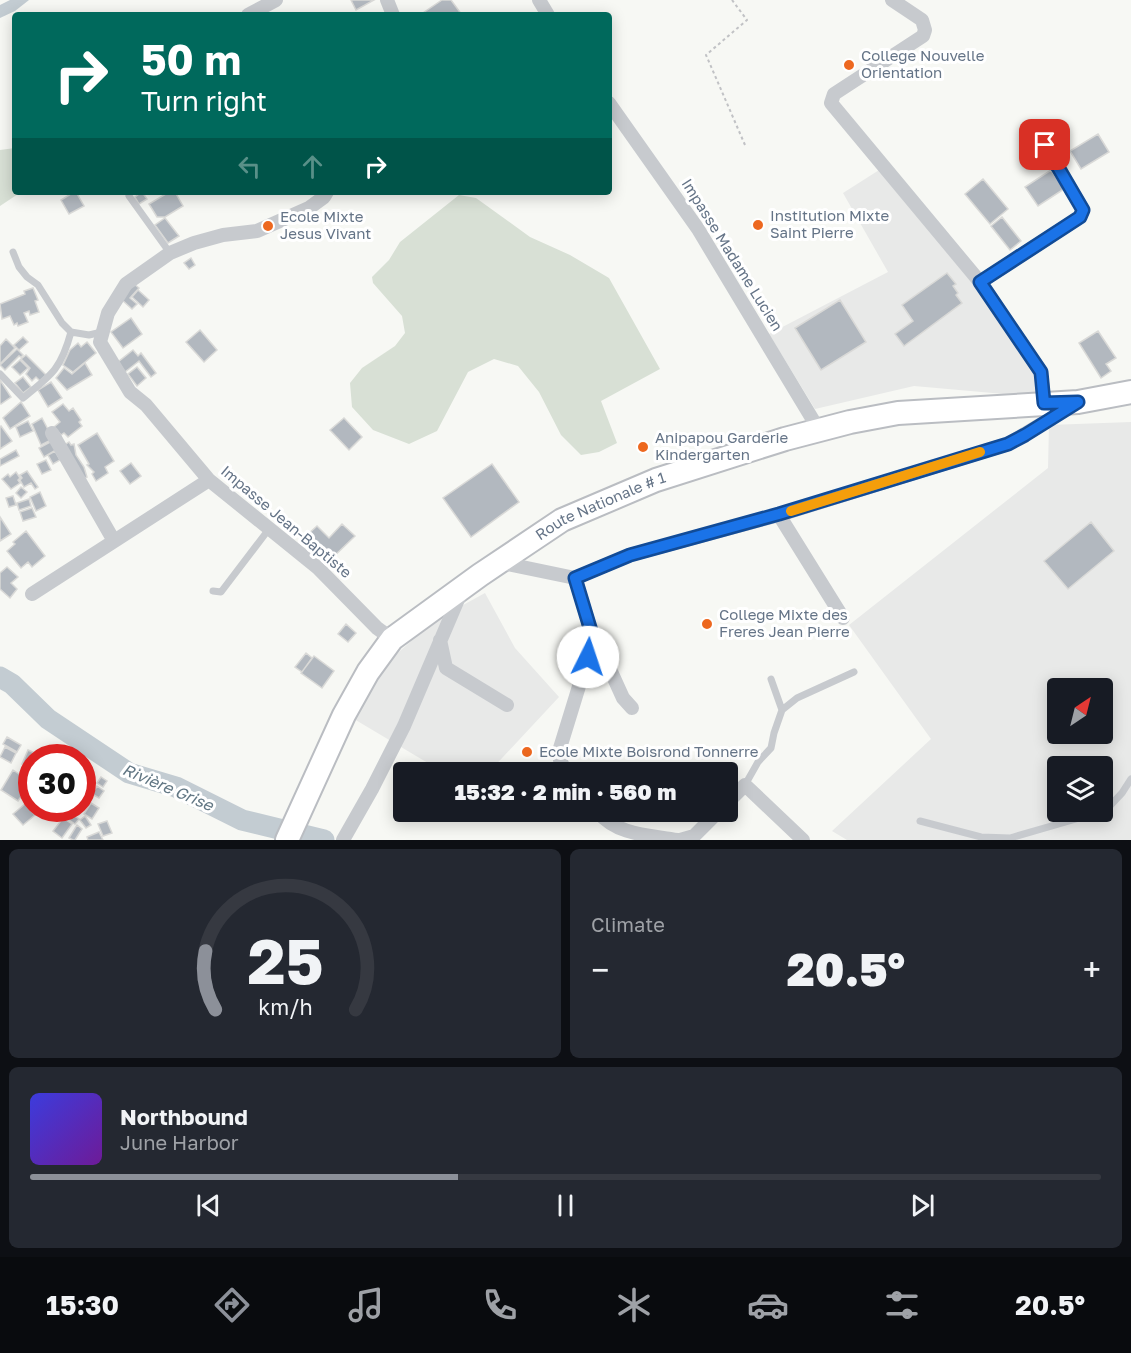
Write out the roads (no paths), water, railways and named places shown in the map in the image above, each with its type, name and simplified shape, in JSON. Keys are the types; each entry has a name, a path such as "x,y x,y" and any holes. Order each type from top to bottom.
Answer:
{"main road":[{"name":"Route Nationale # 1","path":"287,840 344,715 368,672 392,639 498,562 562,520 656,480 819,430 898,413 1078,402 1131,392"}],"street":[{"path":"254,12 276,0"},
{"path":"892,0 922,20 925,30 923,36 834,94 831,103 980,282 1041,372 1044,403"},
{"name":"Impasse Madame Lucien","path":"612,107 698,229 819,430"},
{"path":"980,282 1083,213 1045,145"},
{"path":"104,332 108,313 126,284 170,253 223,235 257,231 309,208 324,195"},
{"name":"Impasse Jean-Baptiste","path":"104,332 100,342 130,392 146,405 209,480 318,568 377,628 392,639"},
{"path":"498,562 575,578 630,555 779,514 1008,444 1078,402"},
{"path":"52,433 114,541"},
{"path":"32,594 209,480"},
{"path":"779,514 843,618"},
{"path":"561,762 560,748 588,657 591,631 575,578"},
{"path":"343,840 404,726 464,586"},
{"path":"440,640 446,668 507,705"},
{"path":"588,657 608,665 623,698 632,708"},
{"path":"738,792 745,785 803,840"},
{"path":"606,822 626,832 678,840 694,836 708,822"}],"lane":[{"path":"129,196 170,253"},
{"path":"12,252 19,267 38,285 62,323 71,332 89,335 104,332"},
{"path":"0,374 23,398 52,374 62,362 71,332"},
{"path":"213,591 221,592 269,529"},
{"path":"745,785 758,762 771,748 782,710 797,698 854,672"},
{"path":"771,679 782,710"},
{"path":"1113,803 1131,779"},
{"path":"920,821 981,837 1010,838 1064,822"}],"waterway":[{"name":"Rivière Grise","path":"0,677 12,684 48,719 129,773 176,787 242,820 324,840"}],"place":[{"name":"College Nouvelle Orientation","path":"849,65"},
{"name":"Institution Mixte Saint Pierre","path":"758,225"},
{"name":"Ecole Mixte Jesus Vivant","path":"268,226"},
{"name":"Anipapou Garderie Kindergarten","path":"643,447"},
{"name":"College Mixte des Freres Jean Pierre","path":"707,624"},
{"name":"Ecole Mixte Boisrond Tonnerre","path":"527,752"}]}
